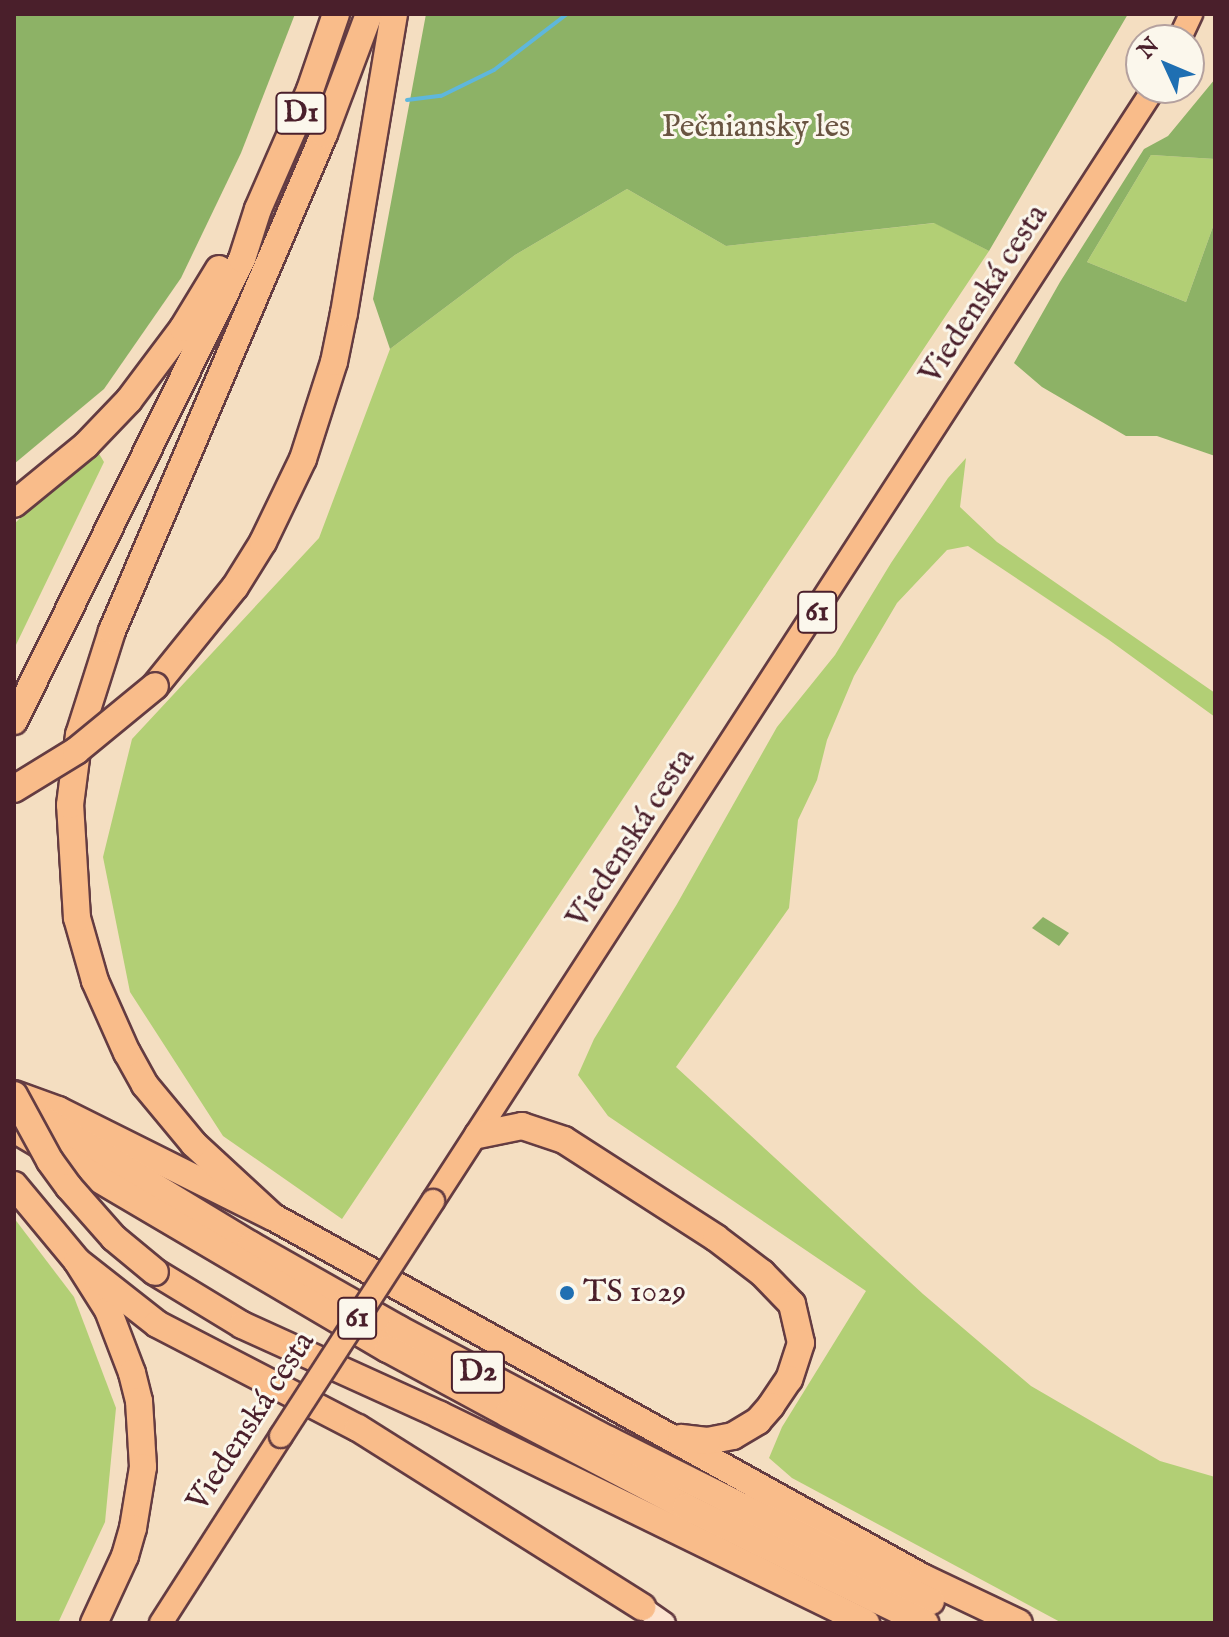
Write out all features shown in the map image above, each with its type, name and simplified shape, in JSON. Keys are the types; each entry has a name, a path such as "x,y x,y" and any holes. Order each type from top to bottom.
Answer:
{"highway":[{"name":"D1","path":"258,209 310,90 336,14"},
{"path":"273,1217 194,1144 145,1085 127,1053 95,981 77,918 70,805 79,735 112,631 340,95 369,14"},
{"path":"14,789 94,738 155,686 235,587 263,542 303,459 339,338 394,14"},
{"path":"14,504 86,445 145,381 258,209"},
{"path":"14,721 242,259 258,209"},
{"path":"14,1095 58,1110 273,1217 922,1577 1019,1623"},
{"path":"14,1095 50,1161 69,1187 114,1238 155,1272 242,1325 440,1415 866,1623"},
{"name":"D2","path":"14,1102 251,1245 399,1329 820,1548 968,1618"},
{"path":"478,1135 522,1126 564,1140 716,1238 762,1273 792,1304 801,1328 797,1359 789,1379 758,1421 733,1436 716,1441 669,1437"},
{"name":"D2","path":"14,1129 388,1349 636,1482 925,1623"},
{"path":"14,1185 77,1261 108,1310 123,1346 139,1401 143,1435 133,1528 120,1568 94,1623"},
{"path":"77,1261 157,1324 358,1428 642,1607"},
{"path":"922,1577 968,1618"}],"main road":[{"name":"Viedenská cesta","path":"161,1623 1144,104"},
{"path":"642,1607 665,1623"}],"green space":[{"path":"14,14 295,14 241,153 181,278 104,389 14,464"},
{"name":"Pečniansky les","path":"426,14 1128,14 989,251 934,223 726,246 627,189 515,255 390,349 373,299"},
{"path":"1215,79 1215,159 1151,155 1087,262 1186,302 1215,221 1215,456 1157,436 1126,436 1042,387 1014,363 1060,282 1144,149 1168,136 1194,104 1205,104 1205,91"},
{"path":"1151,155 1215,159 1215,221 1186,302 1087,262"},
{"path":"627,189 726,246 935,223 989,251 342,1219 223,1136 130,992 103,857 132,739 319,538 390,349 515,255"},
{"path":"95,447 104,462 14,649 14,524"},
{"path":"966,458 960,507 997,542 1215,693 1215,717 1109,640 968,546 947,550 897,603 854,676 827,740 817,780 798,820 789,908 676,1067 923,1294 1031,1386 1160,1461 1215,1477 1215,1623 1062,1623 792,1478 769,1458 782,1427 866,1291 608,1116 578,1075 594,1039 677,904 777,727 835,655 891,563 948,478"},
{"path":"1043,917 1069,933 1059,946 1032,928"},
{"path":"14,1218 74,1297 116,1408 105,1522 58,1623 14,1623"}],"waterway":[{"path":"407,100 441,96 494,70 567,14"}],"place":[{"name":"TS 1029","path":"567,1293"}]}
